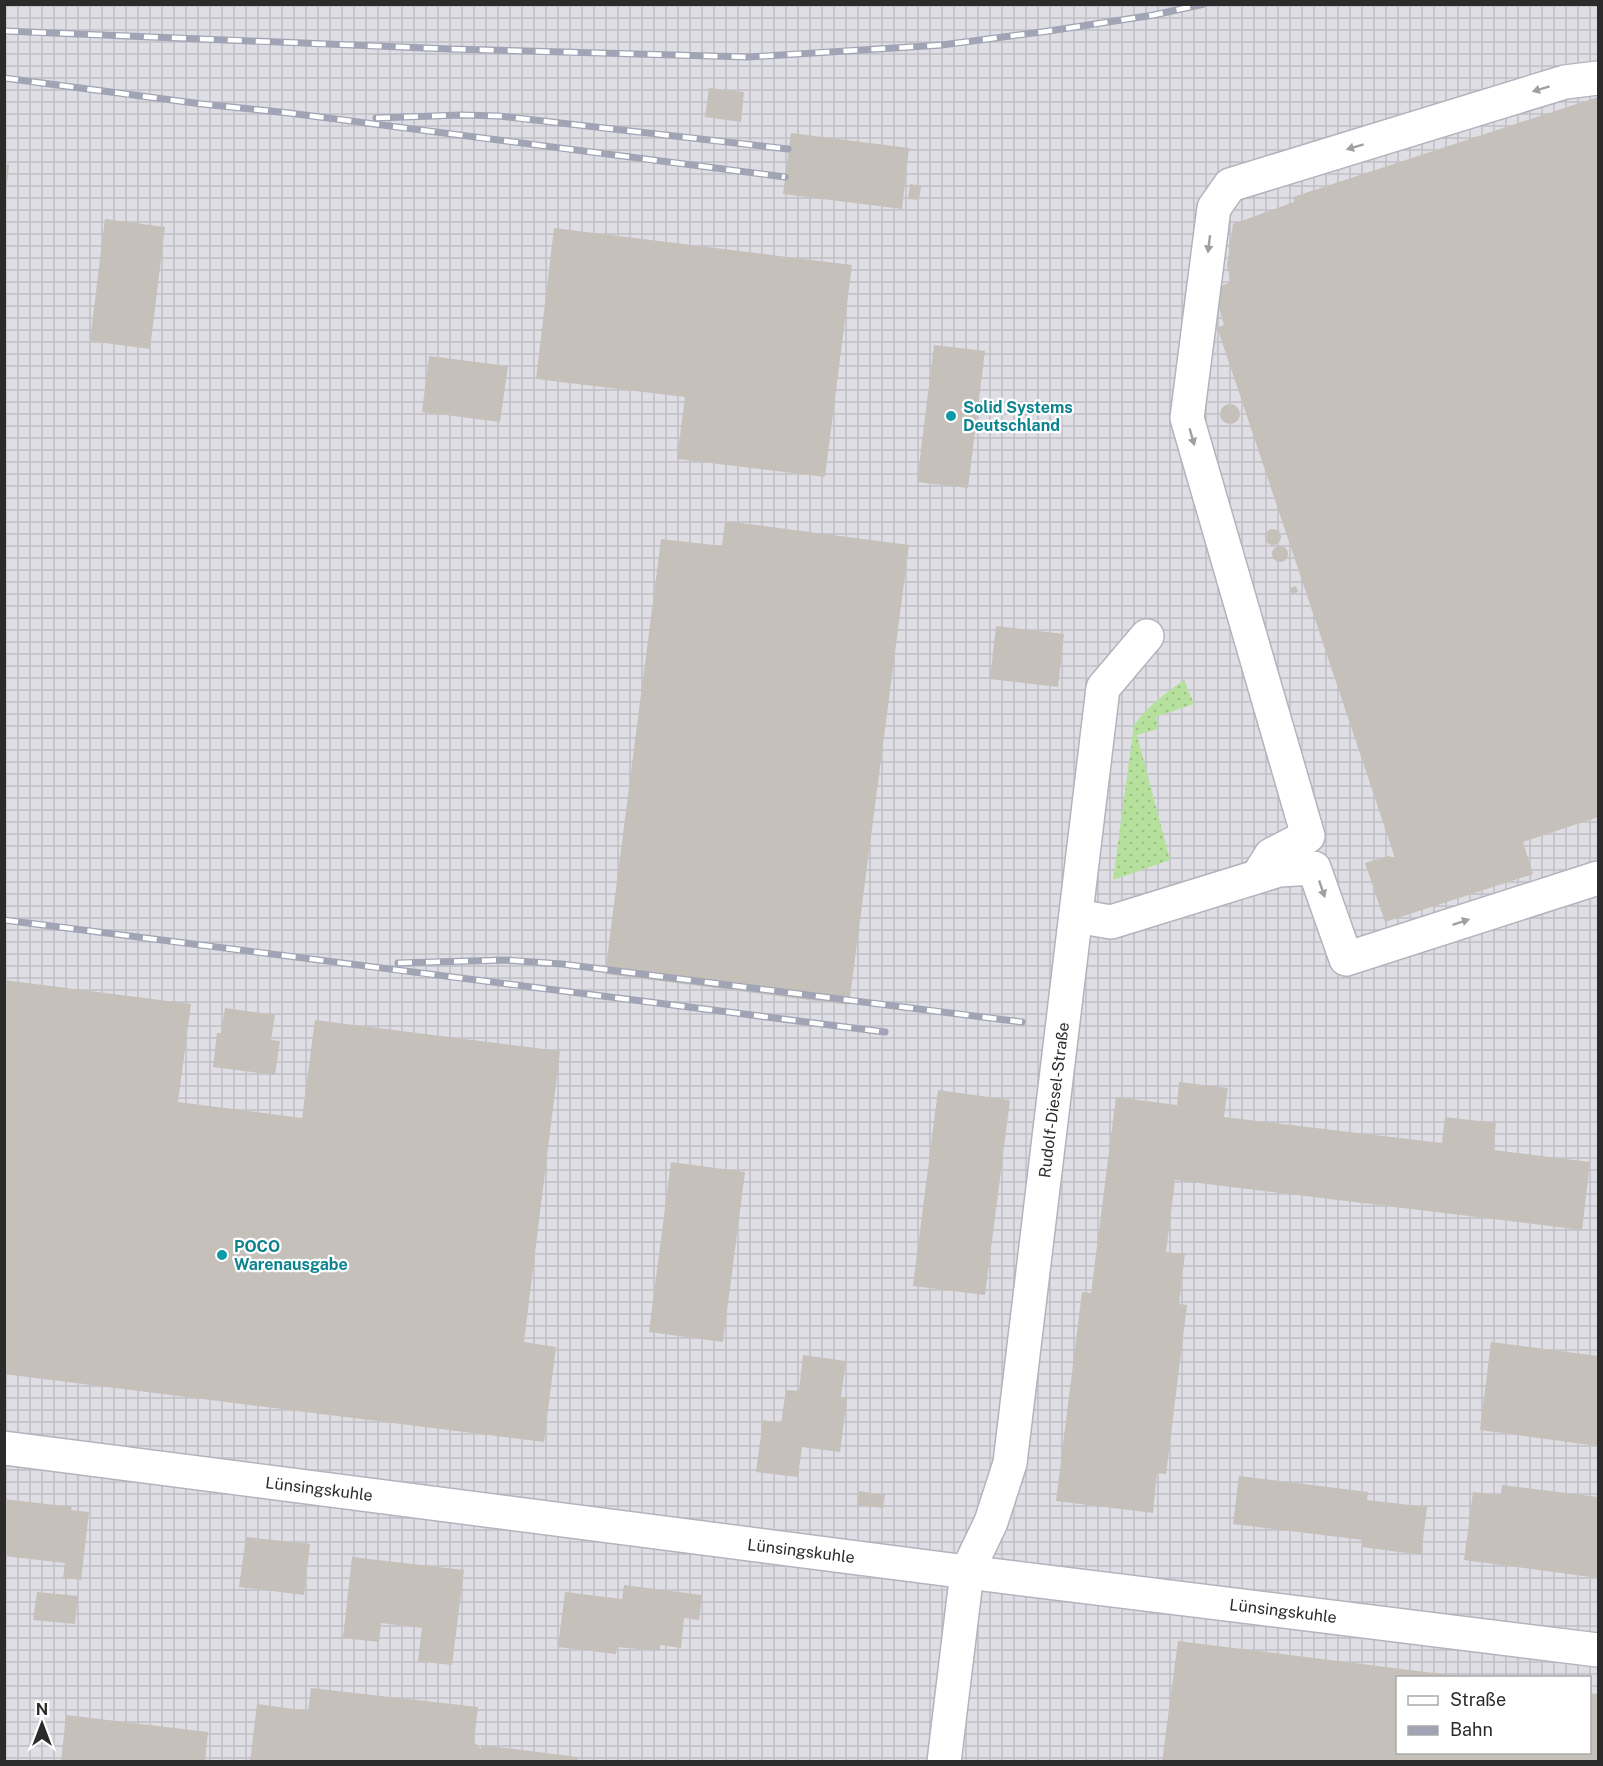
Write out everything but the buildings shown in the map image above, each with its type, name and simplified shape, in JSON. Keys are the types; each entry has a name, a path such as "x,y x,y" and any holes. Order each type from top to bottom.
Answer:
{"street":[{"path":"1258,876 1271,855 1308,836 1187,418 1214,208 1230,185 1566,82 1599,78"},
{"name":"Rudolf-Diesel-Straße","path":"944,1761 967,1572 991,1522 1010,1464 1103,688 1147,636"},
{"path":"1076,916 1111,922 1279,870 1314,868 1346,959 1599,878"},
{"name":"Lünsingskuhle","path":"4,1448 967,1572 1599,1650"}],"shaded area":[{"path":"5,5 1598,5 1598,1761 5,1761"}],"green space":[{"path":"1184,680 1194,704 1156,717 1158,729 1137,735 1170,860 1113,880 1134,725 1157,701"}],"railway":[{"path":"4,31 450,49 748,57 942,45 1154,15 1204,4"},
{"path":"4,78 785,177"},
{"path":"376,118 499,116 788,149"},
{"path":"4,920 885,1032"},
{"path":"398,963 505,960 562,964 1022,1022"}],"place":[{"name":"Solid Systems Deutschland","path":"951,416"},
{"name":"POCO Warenausgabe","path":"222,1255"}]}
